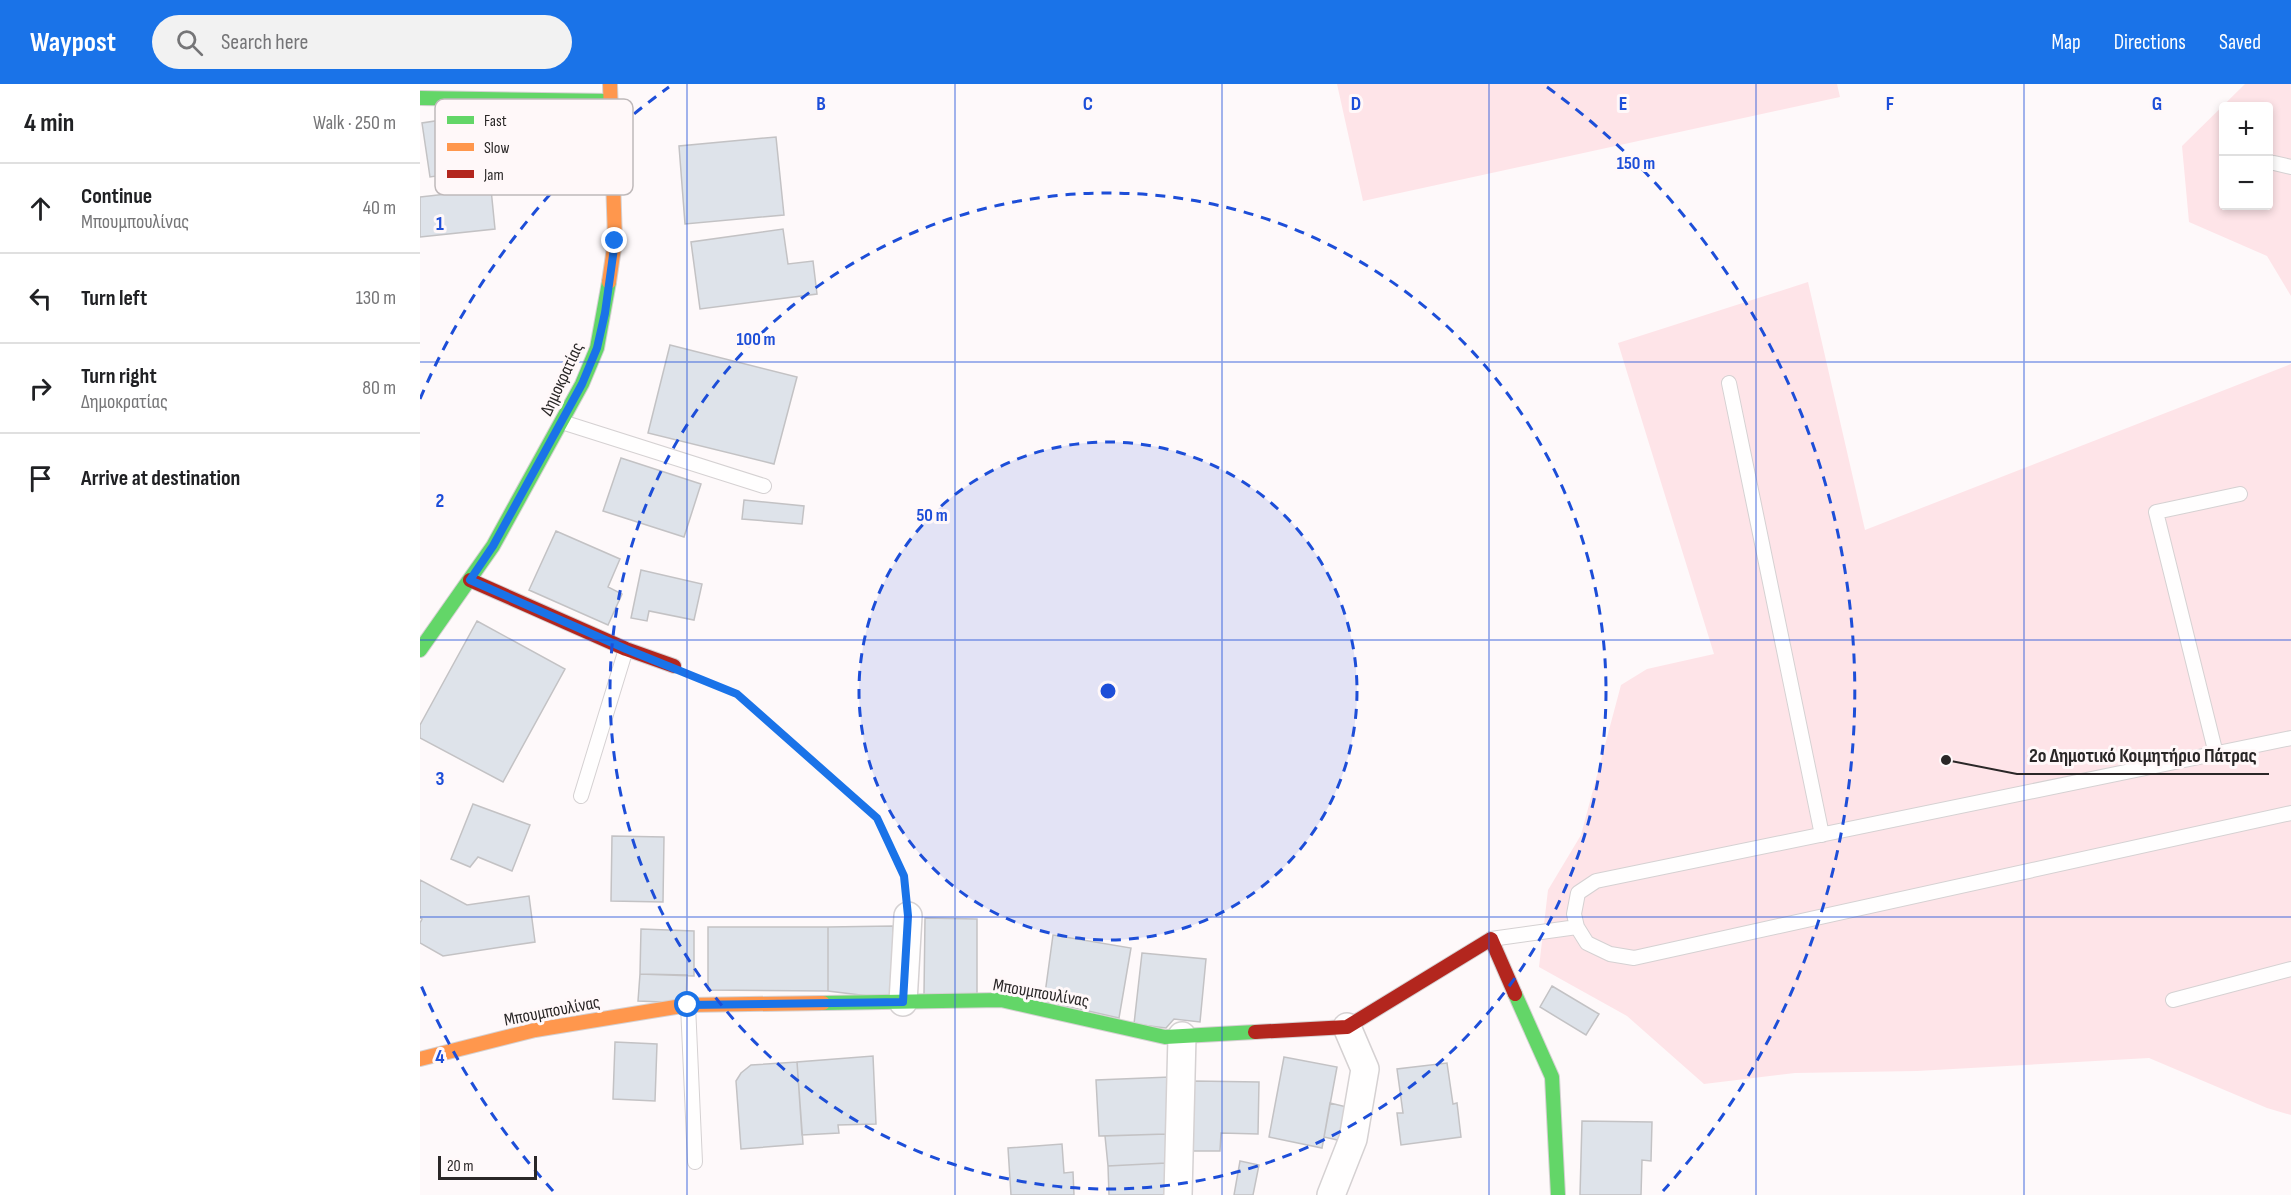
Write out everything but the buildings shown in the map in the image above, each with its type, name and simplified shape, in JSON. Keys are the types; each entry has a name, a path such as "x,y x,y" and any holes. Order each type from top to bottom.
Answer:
{"street":[{"name":"Δημοκρατίας","path":"610,84 611,99"},
{"path":"420,99 435,99"},
{"name":"Δημοκρατίας","path":"420,650 493,546 582,384 597,348 605,313 615,241 614,195"},
{"path":"470,580 626,649 674,666"},
{"path":"903,1002 908,916"},
{"path":"1491,939 1552,1077 1558,1195"},
{"name":"Μπουμπουλίνας","path":"420,1059 535,1030 688,1005 1001,1000 1165,1037 1347,1027 1491,939"},
{"path":"1331,1195 1353,1139 1365,1069 1347,1027"},
{"path":"1178,1195 1182,1036"}],"lane":[{"path":"2274,163 2291,167"},
{"path":"1729,383 1822,835"},
{"path":"562,422 764,486"},
{"path":"2216,754 2157,512 2240,494"},
{"path":"581,796 626,649"},
{"path":"2291,738 1596,881 1578,893 1574,914 1577,927 1587,942 1610,954 1634,958 2291,813"},
{"path":"1491,939 1577,927"},
{"path":"2173,1000 2291,969"},
{"path":"688,1005 695,1162"}],"path":[{"path":"674,666 737,694 877,818 904,876 908,916"}],"shaded area":[{"path":"1337,84 1837,84 1840,97 1363,201"},
{"path":"2245,84 2291,84 2291,296 2267,256 2189,222 2182,146 2219,110 2219,210 2273,210 2273,102 2227,102"},
{"path":"1808,282 1865,530 2291,364 2291,1115 2267,1108 2149,1058 1917,1071 1795,1073 1704,1084 1627,1016 1539,967 1548,890 1581,835 1621,685 1647,669 1714,654 1618,343"}],"traffic: fast":[{"path":"420,98 484,99"},
{"path":"420,650 493,546 582,384 597,348 609,282"},
{"path":"1515,994 1552,1077 1558,1195"},
{"path":"823,1003 1001,1000 1165,1037 1255,1032"}],"traffic: slow":[{"path":"610,84 610,99"},
{"path":"609,282 615,241 614,195"},
{"path":"420,1059 535,1030 688,1005 823,1003"}],"traffic: jam":[{"path":"470,580 626,649 674,666"},
{"path":"1255,1032 1347,1027 1491,939 1515,994"}],"place":[{"name":"2o Δημοτικό Κοιμητήριο Πάτρας","path":"1946,760"}],"route":[{"path":"615,241 605,313 597,348 582,384 493,546 470,580 626,649 674,666 737,694 877,818 904,876 908,916 903,1002 688,1005"}]}
